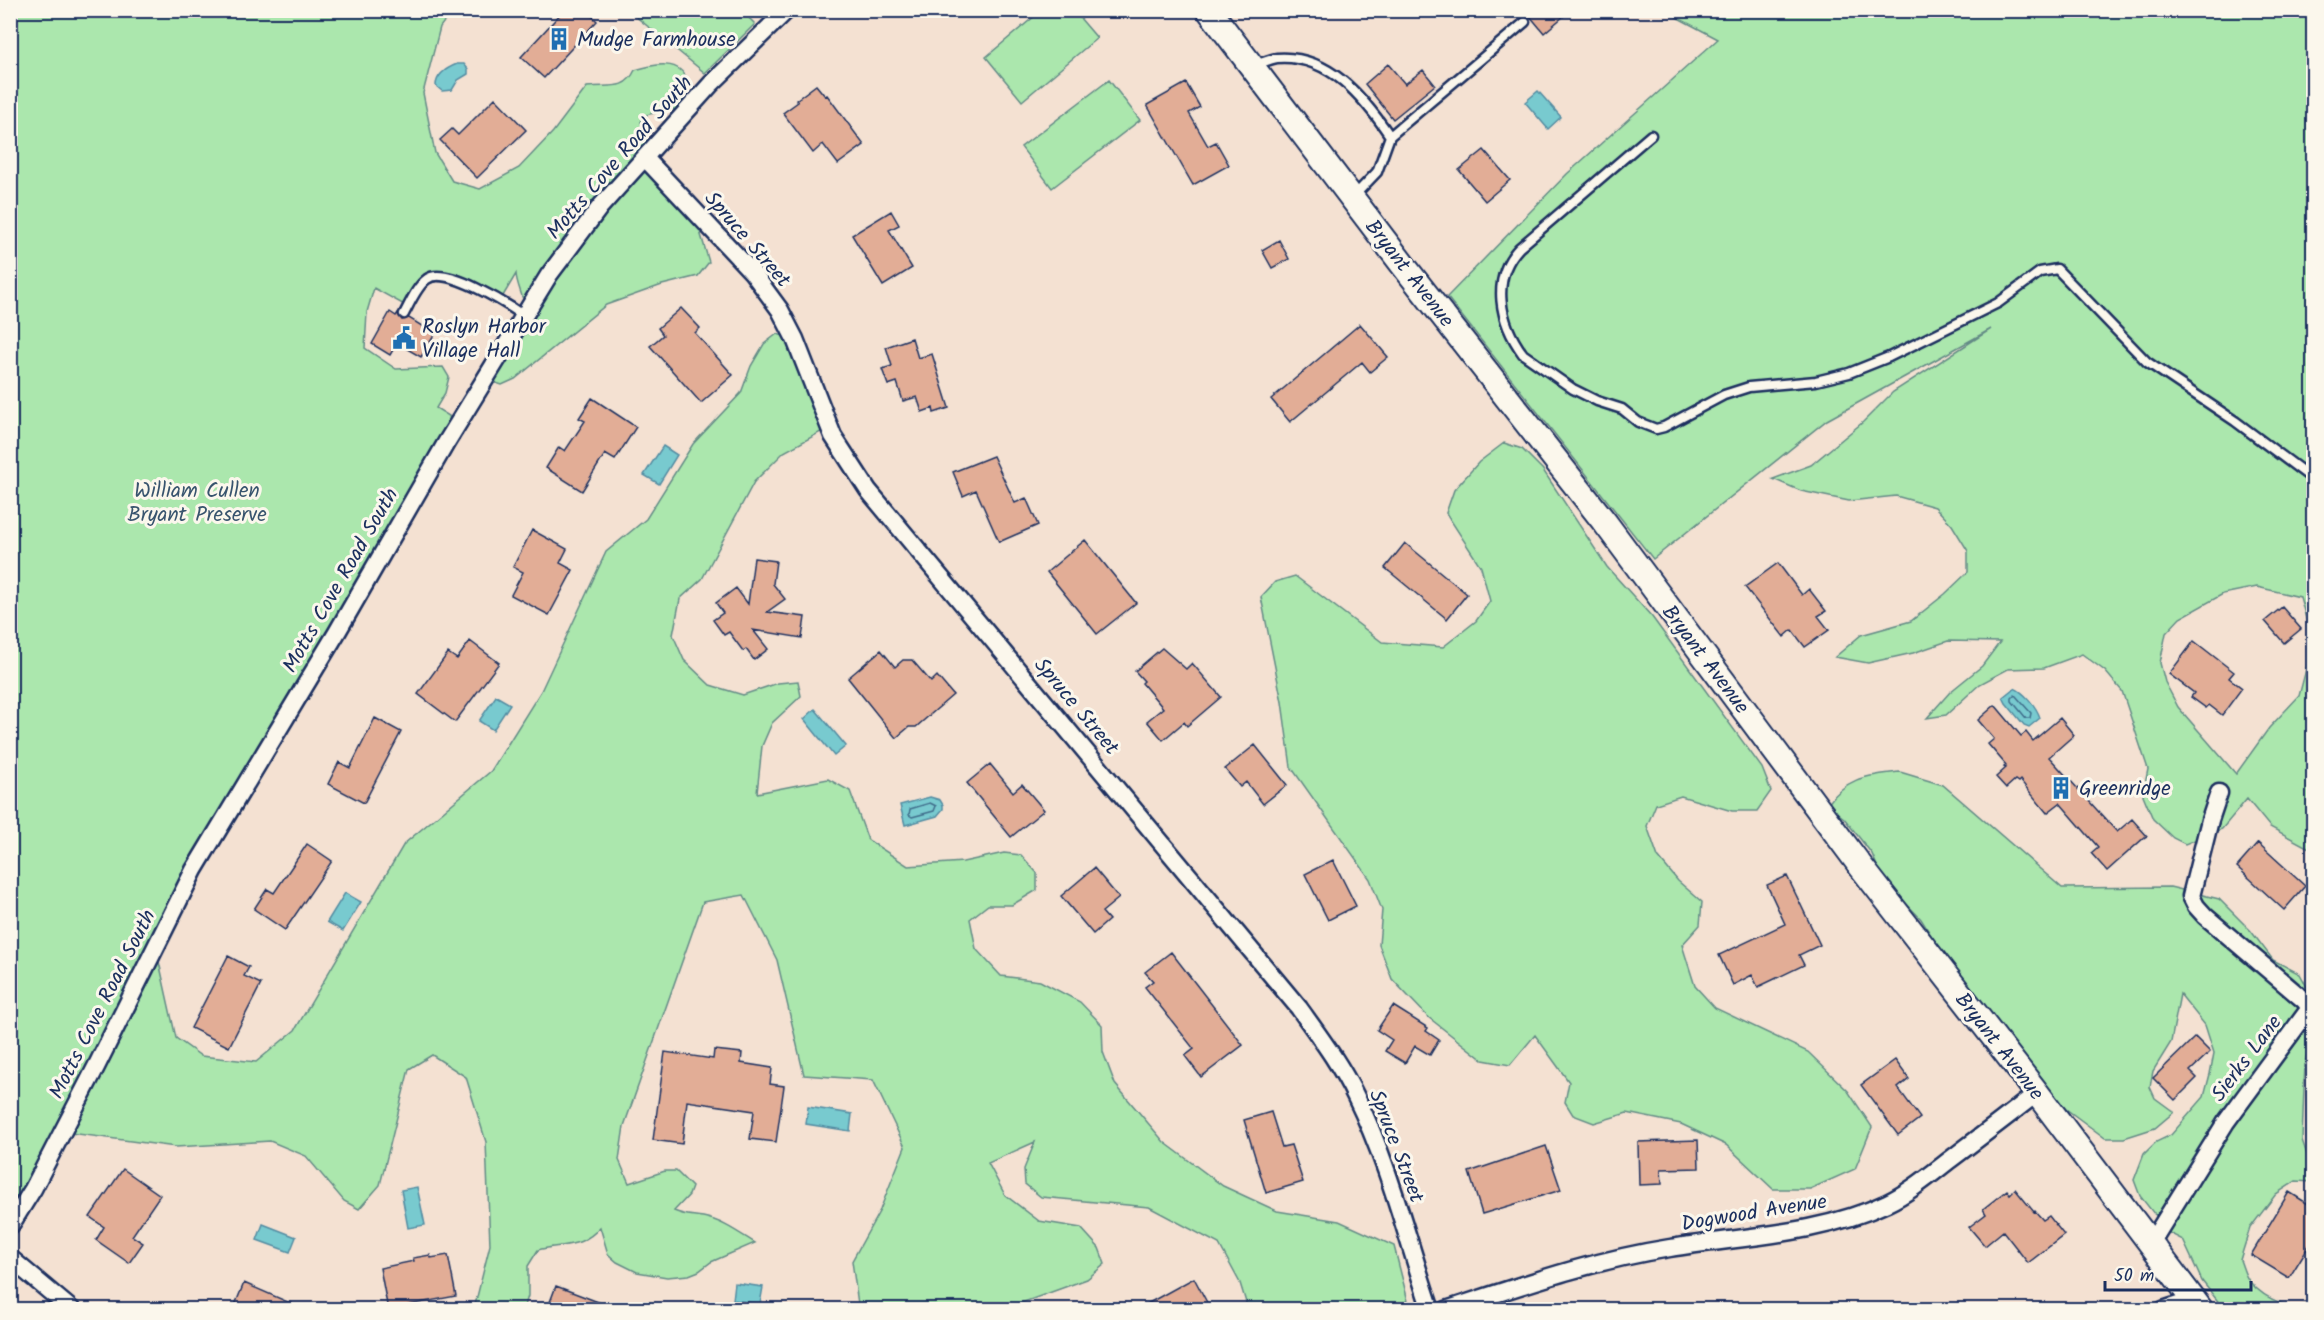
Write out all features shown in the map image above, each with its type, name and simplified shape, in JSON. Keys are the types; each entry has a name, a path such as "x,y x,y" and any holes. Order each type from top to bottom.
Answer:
{"main road":[{"name":"Bryant Avenue","path":"1209,10 1352,198 1564,469 1862,868 2037,1093 2197,1305"}],"street":[{"name":"Motts Cove Road South","path":"10,1226 33,1189 194,870 336,634 446,443 549,275 600,207 711,84 787,10"},
{"name":"Spruce Street","path":"645,158 752,272 780,310 795,339 833,436 868,490 1292,999 1326,1046 1355,1095 1373,1135 1431,1310"},
{"name":"Sierks Lane","path":"2151,1243 2226,1122 2310,1008 2305,1001 2205,916 2191,897 2219,793"},
{"name":"Dogwood Avenue","path":"1446,1310 1572,1269 1669,1248 1801,1230 1847,1219 1888,1202 1919,1184 2037,1093"},
{"path":"10,1258 72,1310"},
{"path":"2163,1310 2197,1305"}],"lane":[{"path":"1352,198 1377,172 1390,136 1525,22"},
{"path":"1251,66 1277,58 1309,61 1346,82 1373,111 1390,136"},
{"path":"1651,135 1519,248 1509,259 1505,268 1501,282 1501,301 1518,346 1523,354 1573,389 1597,401 1622,409 1648,427 1664,427 1724,394 1749,387 1815,381 1849,373 1879,361 1998,303 2040,272 2057,269 2147,362 2235,421 2313,480"},
{"path":"404,314 424,281 434,275 468,285 524,316"}],"green space":[{"path":"1042,10 1074,11 1097,38 1022,101 986,57"},
{"name":"William Cullen Bryant Preserve","path":"10,11 452,11 440,27 423,93 435,153 452,181 480,189 519,168 553,132 587,87 615,86 626,82 635,70 658,65 680,69 688,83 683,106 649,114 644,116 641,122 665,192 699,228 709,262 698,276 662,285 606,305 515,379 502,385 496,383 493,375 515,336 525,310 516,274 500,301 468,285 429,277 408,307 374,288 367,312 365,348 396,369 443,367 449,377 445,393 436,408 449,416 452,427 156,948 176,1038 201,1056 256,1062 295,1030 404,844 491,771 541,691 606,552 646,519 693,444 741,393 751,366 764,344 777,334 795,339 830,427 784,452 754,482 702,579 680,599 673,635 684,660 710,685 743,695 778,683 798,681 801,696 772,723 762,746 757,793 828,779 850,791 868,840 908,866 963,862 1004,853 1021,855 1037,873 1037,890 1012,905 988,905 970,919 976,949 1001,976 1040,981 1080,1002 1102,1025 1103,1052 1115,1084 1164,1142 1223,1186 1277,1211 1339,1221 1394,1246 1408,1301 1383,1310 1248,1309 1240,1283 1219,1244 1149,1207 1041,1197 1025,1184 1024,1169 1035,1142 988,1163 1005,1195 1039,1221 1081,1228 1099,1248 1105,1264 1087,1279 1005,1309 863,1309 858,1304 852,1261 880,1210 905,1147 873,1080 804,1075 777,960 744,895 703,902 624,1126 619,1160 629,1183 665,1171 676,1171 692,1187 689,1195 674,1211 716,1221 755,1243 711,1262 699,1271 689,1275 667,1277 637,1272 617,1262 608,1254 600,1227 587,1239 579,1242 538,1250 528,1266 528,1296 524,1309 474,1309 490,1245 486,1142 466,1077 432,1055 409,1069 380,1185 359,1209 344,1201 306,1156 270,1141 176,1147 63,1132 11,1224"},
{"path":"629,11 742,11 755,24 705,73"},
{"path":"1665,11 2313,11 2313,643 2313,856 2309,848 2270,827 2247,799 2222,829 2185,844 2173,838 2153,819 2143,795 2148,769 2122,691 2105,671 2082,654 2044,668 2008,669 1980,684 1946,715 1927,718 1950,692 1982,666 2000,642 1948,641 1913,653 1868,663 1835,657 1861,635 1911,621 1945,594 1968,572 1968,551 1952,525 1935,507 1896,496 1849,501 1801,491 1773,479 1811,465 1863,422 1893,392 1991,329 1827,420 1653,559 1447,297 1567,174 1718,39","holes":["2257,587 2300,597 2313,643 2299,696 2269,728 2236,774 2178,707 2165,682 2160,663 2166,633 2180,618 2223,594"]},
{"path":"1109,80 1140,120 1052,188 1021,147"},
{"path":"1504,443 1522,449 1543,470 1607,567 1652,617 1762,768 1771,791 1757,811 1732,811 1681,796 1656,804 1647,826 1658,857 1678,881 1702,902 1700,925 1682,945 1695,986 1715,1008 1808,1052 1848,1091 1872,1127 1855,1169 1810,1189 1773,1189 1726,1145 1681,1124 1627,1113 1594,1123 1573,1115 1565,1102 1569,1082 1535,1035 1510,1065 1483,1060 1428,1017 1392,979 1379,945 1382,910 1370,879 1291,767 1282,702 1261,597 1275,582 1295,576 1382,642 1443,647 1476,621 1490,601 1481,567 1446,513 1454,490 1479,462"},
{"path":"1900,772 1943,785 2062,888 2170,887 2219,899 2251,931 2273,960 2300,974 2311,994 2313,1015 2313,1027 2305,1063 2302,1140 2313,1166 2313,1182 2296,1181 2276,1194 2250,1228 2240,1260 2248,1280 2263,1294 2280,1303 2298,1306 2313,1299 2313,1309 2224,1309 2202,1281 2183,1240 2169,1233 2140,1196 2134,1180 2144,1154 2156,1142 2171,1135 2204,1097 2214,1053 2205,1025 2180,994 2171,1042 2153,1071 2150,1087 2155,1098 2174,1112 2155,1128 2124,1138 2105,1138 2066,1109 2030,1074 1967,993 1921,919 1882,878 1872,854 1844,818 1827,805 1843,788 1859,779"}],"water":[{"path":"457,64 464,64 468,69 468,74 458,80 452,90 442,91 436,86 438,78"},
{"path":"1538,91 1561,117 1548,129 1525,102"},
{"path":"663,446 677,455 659,484 644,475"},
{"path":"2014,688 2026,696 2040,718 2029,727 2024,725 2003,697"},
{"path":"496,696 510,704 493,730 479,721"},
{"path":"815,709 846,746 834,756 804,719"},
{"path":"930,797 940,800 943,805 943,809 937,816 905,825 900,805"},
{"path":"345,893 361,902 343,931 327,922"},
{"path":"808,1107 852,1114 850,1131 806,1124"},
{"path":"417,1187 425,1225 408,1228 401,1190"},
{"path":"263,1224 296,1237 290,1252 257,1240"},
{"path":"735,1283 763,1287 760,1304 733,1300"}],"building":[{"name":"Mudge Farmhouse","path":"564,10 586,10 597,21 544,78 521,57"},
{"path":"1525,10 1571,10 1544,33"},
{"path":"1388,64 1405,84 1423,70 1435,85 1393,119 1365,84"},
{"path":"1186,83 1200,107 1189,113 1208,146 1216,142 1229,165 1193,185 1147,105"},
{"path":"816,85 825,96 827,95 864,145 838,164 823,144 813,153 783,113"},
{"path":"495,98 526,130 477,178 440,140 452,129 458,135"},
{"path":"1484,150 1510,180 1485,201 1459,170"},
{"path":"891,211 899,225 889,230 912,268 883,286 852,235"},
{"path":"1279,240 1289,259 1272,268 1262,250"},
{"path":"681,308 700,328 695,333 733,375 701,403 650,346 663,335 658,328"},
{"name":"Roslyn Harbor Village Hall","path":"390,312 396,316 398,313 402,320 409,318 435,334 421,357 397,343 390,355 372,344"},
{"path":"1360,324 1388,357 1370,372 1362,362 1290,422 1271,399"},
{"path":"912,338 918,358 932,354 949,408 934,413 933,408 922,412 917,397 903,401 897,382 888,385 882,369 892,366 886,347"},
{"path":"592,398 636,427 615,460 605,454 582,491 546,468 559,447 565,451 585,421 579,418"},
{"path":"993,456 1015,503 1026,498 1038,525 999,542 976,490 963,496 953,472"},
{"path":"532,530 567,549 560,563 573,570 549,615 511,595 523,572 513,567"},
{"path":"1085,540 1136,603 1097,634 1047,572"},
{"path":"1405,543 1467,594 1447,619 1385,568"},
{"path":"754,558 776,561 773,584 785,599 767,612 805,617 802,638 753,630 768,649 754,660 746,649 743,651 729,632 724,635 713,620 723,613 716,603 736,588 748,604"},
{"path":"1778,563 1802,595 1809,589 1826,611 1818,616 1829,630 1805,647 1792,630 1784,637 1745,587"},
{"path":"2282,607 2301,629 2284,643 2265,621"},
{"path":"470,641 499,663 455,722 418,694 448,653 457,659"},
{"path":"2194,641 2234,672 2229,678 2242,688 2222,715 2209,705 2206,708 2191,697 2194,693 2169,674"},
{"path":"1162,648 1186,669 1192,663 1221,697 1187,726 1184,722 1163,740 1147,721 1163,708 1135,671"},
{"path":"881,650 895,667 903,660 912,660 931,682 937,676 953,695 916,727 909,727 896,738 848,678"},
{"name":"Greenridge","path":"1995,705 2021,736 2026,732 2033,741 2060,718 2074,735 2049,757 2117,832 2132,819 2147,836 2107,871 2091,853 2098,847 2060,803 2047,813 2020,780 2018,782 2015,780 2006,788 1996,777 2006,768 2004,767 2006,765 1988,744 1994,739 1978,720"},
{"path":"375,718 401,732 364,803 328,784 339,762 350,768"},
{"path":"1255,745 1287,785 1263,804 1246,782 1240,787 1225,769"},
{"path":"990,764 1013,792 1022,784 1044,810 1011,837 967,783"},
{"path":"2258,843 2305,886 2284,910 2237,867"},
{"path":"307,844 332,861 285,930 254,909 267,889 274,893"},
{"path":"1333,860 1356,906 1328,920 1305,874"},
{"path":"1094,868 1119,898 1102,912 1109,920 1093,934 1061,896"},
{"path":"1787,876 1820,945 1799,955 1804,965 1758,987 1752,975 1733,985 1719,955 1785,924 1767,885"},
{"path":"1171,952 1243,1045 1201,1077 1185,1056 1194,1049 1145,987 1153,981 1145,972"},
{"path":"228,956 249,967 244,976 261,984 229,1047 191,1028"},
{"path":"1393,1006 1428,1028 1426,1031 1439,1040 1430,1055 1415,1046 1405,1063 1385,1051 1392,1040 1377,1030"},
{"path":"2195,1037 2210,1052 2190,1071 2197,1078 2175,1100 2153,1078"},
{"path":"714,1050 742,1053 741,1063 772,1068 770,1084 784,1086 776,1142 750,1139 754,1111 687,1101 682,1144 653,1140 665,1052 713,1059"},
{"path":"1895,1060 1909,1079 1898,1088 1920,1118 1898,1135 1861,1085"},
{"path":"1271,1112 1282,1147 1291,1145 1303,1182 1266,1193 1244,1120"},
{"path":"1698,1140 1699,1168 1661,1169 1662,1184 1639,1185 1638,1142"},
{"path":"1546,1146 1561,1190 1482,1214 1469,1172"},
{"path":"123,1169 160,1195 132,1236 143,1243 129,1263 96,1240 104,1227 90,1217"},
{"path":"2015,1189 2034,1212 2043,1220 2049,1216 2064,1235 2028,1263 2003,1231 1985,1246 1969,1227 1986,1214 1983,1209 2007,1190 2010,1194"},
{"path":"2289,1192 2313,1207 2313,1239 2289,1278 2251,1255"},
{"path":"430,1255 431,1258 448,1255 456,1296 408,1305 409,1310 388,1310 380,1268"},
{"path":"1194,1278 1211,1310 1136,1310"},
{"path":"244,1283 306,1310 233,1310"},
{"path":"556,1286 614,1308 613,1310 547,1310"}],"place":[{"name":"Mudge Farmhouse","path":"559,39"},
{"name":"Roslyn Harbor Village Hall","path":"404,338"},
{"name":"Greenridge","path":"2061,788"}]}
